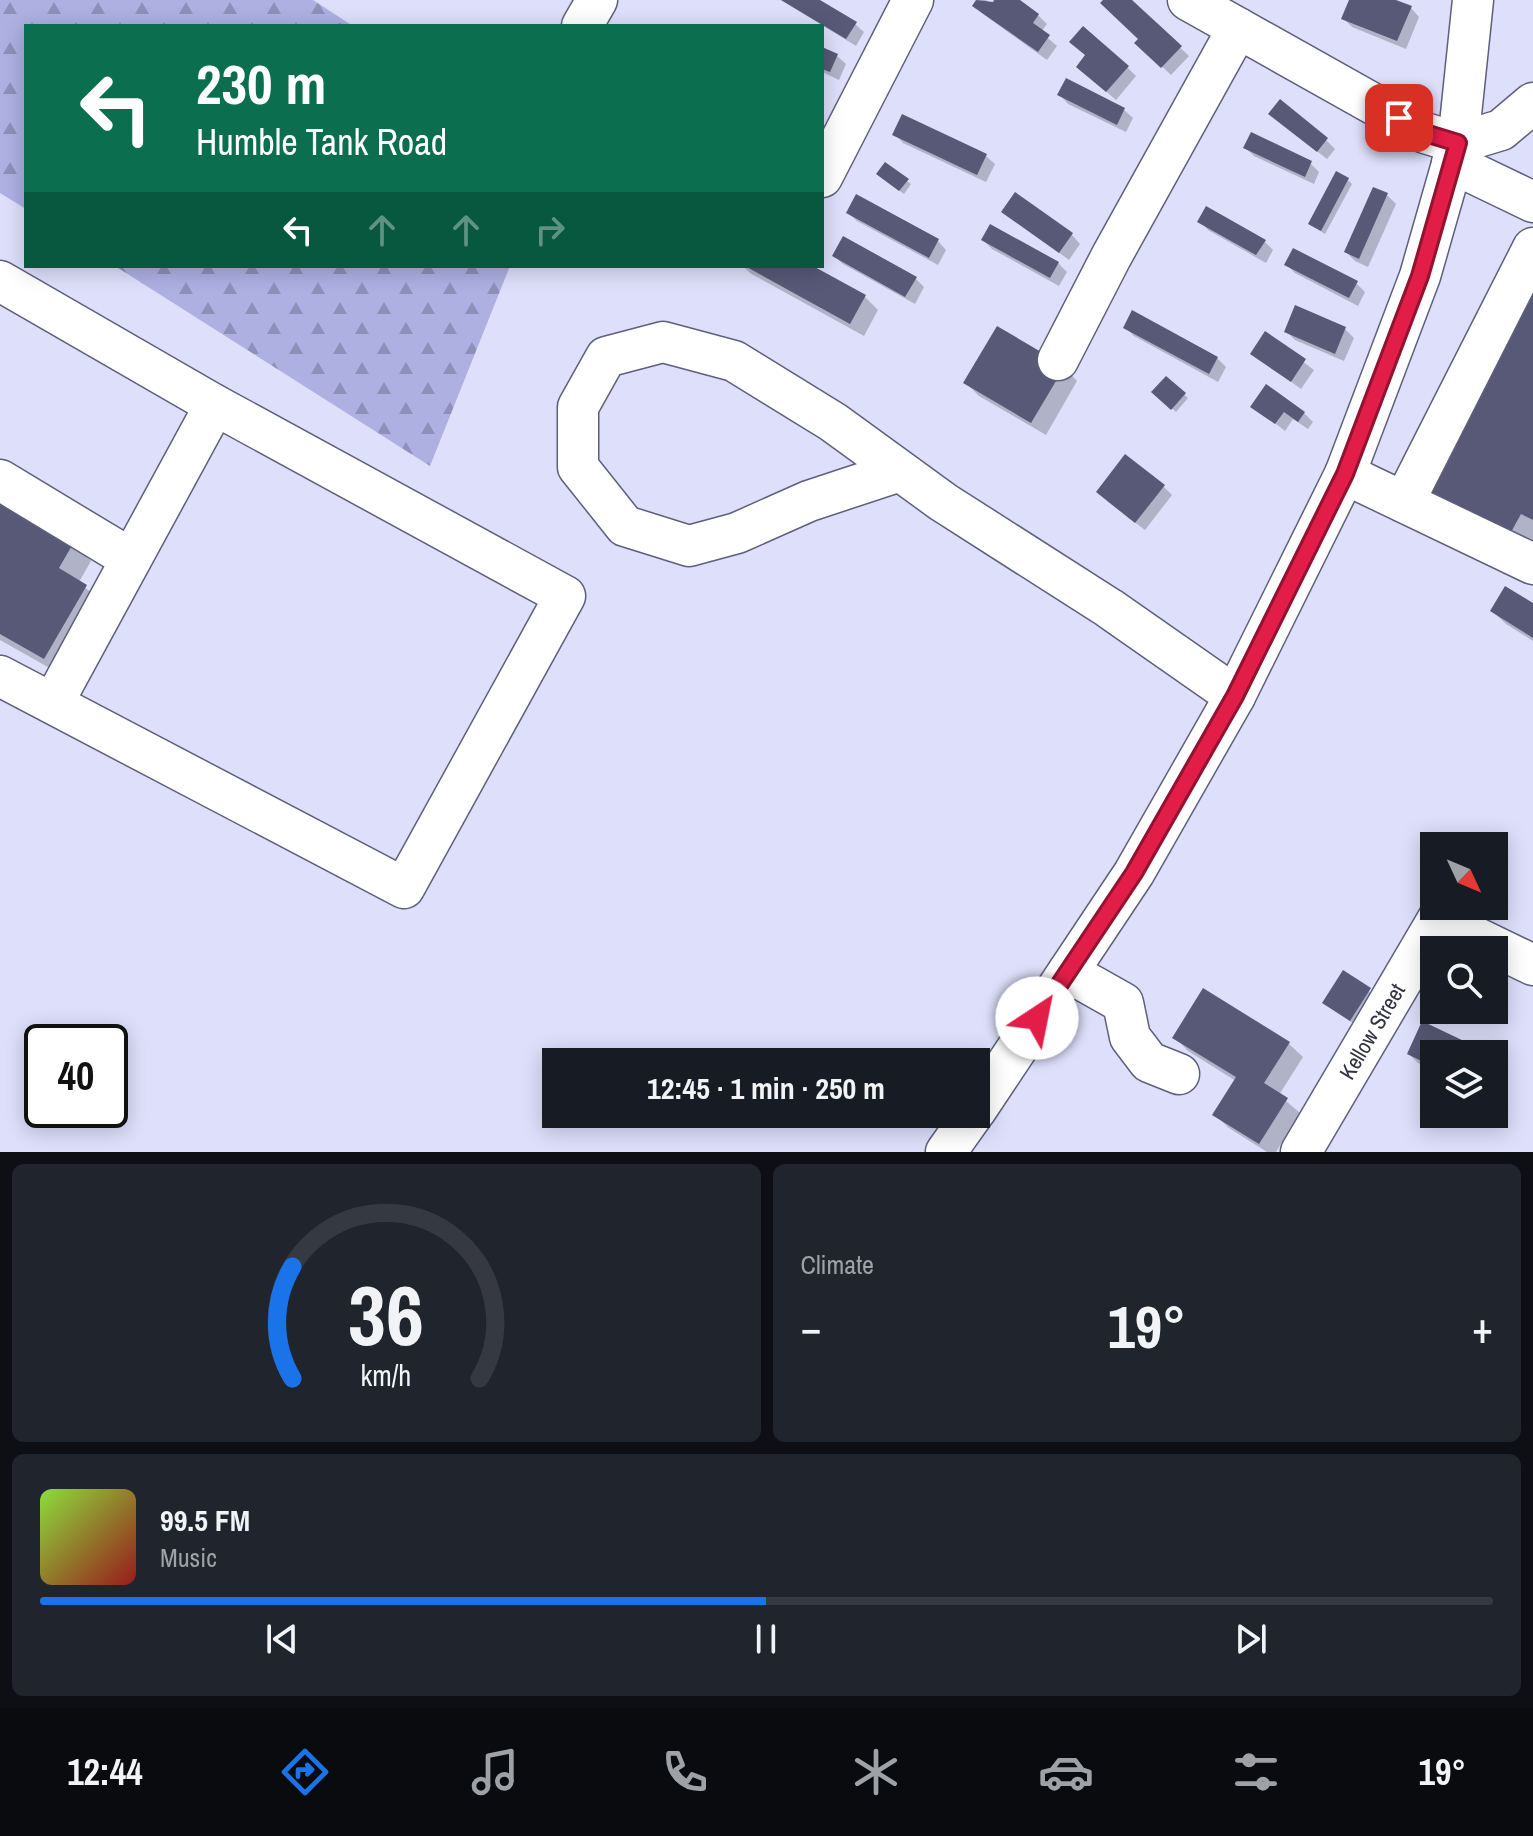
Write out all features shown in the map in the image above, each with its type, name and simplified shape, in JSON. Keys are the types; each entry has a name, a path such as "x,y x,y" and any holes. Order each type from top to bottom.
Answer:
{"street":[{"path":"583,24 597,0"},
{"path":"824,173 913,0"},
{"path":"1188,0 1425,133 1533,202"},
{"path":"990,1089 1134,873 1235,696 1345,474 1420,276 1455,153 1473,0"},
{"path":"1058,360 1111,257 1238,28"},
{"path":"1455,153 1501,130 1533,103"},
{"path":"1404,502 1533,248"},
{"path":"0,281 215,405 565,596 404,888 0,676"},
{"path":"900,471 809,501 737,533 689,546 625,526 587,479 578,467 578,407 606,357 663,342 734,361 833,422 943,502 1116,613 1235,696"},
{"path":"53,703 215,405"},
{"path":"1345,474 1533,564"},
{"path":"0,480 131,559"},
{"name":"Kellow Street","path":"1301,1152 1438,919 1533,965"},
{"path":"1068,972 1123,1003 1130,1037 1149,1062 1179,1074"},
{"path":"946,1152 963,1128"}],"green space":[{"path":"0,0 313,0 350,24 24,24 24,208 0,193"},
{"path":"118,268 509,268 430,466"}],"building":[{"path":"781,0 820,0 857,22 846,39"},
{"path":"976,0 1020,0 1039,14 1033,23 1050,35 1038,52 972,6"},
{"path":"1103,0 1132,0 1182,46 1161,68 1134,43 1138,39 1100,3"},
{"path":"1349,0 1396,0 1412,6 1397,41 1341,19"},
{"path":"1083,26 1129,66 1106,92 1076,67 1085,55 1069,42"},
{"path":"824,48 838,54 830,72 824,70"},
{"path":"1066,78 1125,108 1117,125 1057,95"},
{"path":"1280,99 1328,138 1317,152 1268,114"},
{"path":"902,114 987,154 977,175 892,135"},
{"path":"1251,132 1312,161 1305,177 1243,148"},
{"path":"885,162 909,179 899,191 876,174"},
{"path":"1336,171 1349,178 1321,231 1308,224"},
{"path":"1373,187 1388,193 1359,259 1344,252"},
{"path":"1015,192 1073,233 1059,253 1001,212"},
{"path":"856,194 939,239 929,258 846,213"},
{"path":"1206,206 1266,240 1256,255 1197,222"},
{"path":"990,224 1059,262 1050,278 981,240"},
{"path":"843,236 917,277 905,297 832,256"},
{"path":"1293,248 1358,281 1349,298 1284,265"},
{"path":"1533,263 1533,520 1521,514 1505,543 1412,495"},
{"path":"749,268 817,268 866,295 850,324"},
{"path":"1295,305 1346,327 1335,354 1284,332"},
{"path":"1132,310 1218,357 1209,374 1123,328"},
{"path":"997,326 1065,366 1031,423 963,383"},
{"path":"1265,331 1306,359 1291,382 1250,354"},
{"path":"1166,376 1186,393 1171,410 1151,392"},
{"path":"1266,384 1305,412 1298,422 1284,412 1275,424 1250,407"},
{"path":"1125,454 1165,485 1135,523 1096,492"},
{"path":"0,499 74,542 59,568 87,585 44,659 0,634"},
{"path":"1505,586 1533,603 1533,638 1490,611"},
{"path":"1343,970 1371,988 1350,1021 1322,1003"},
{"path":"1203,988 1290,1042 1264,1083 1288,1098 1259,1144 1212,1115 1236,1077 1172,1038"},
{"path":"1421,1024 1428,1024 1462,1040 1420,1040 1420,1060 1407,1054"}],"route":[{"path":"1037,1018 1134,873 1235,696 1345,474 1420,276 1458,143 1425,133 1399,118"}]}
